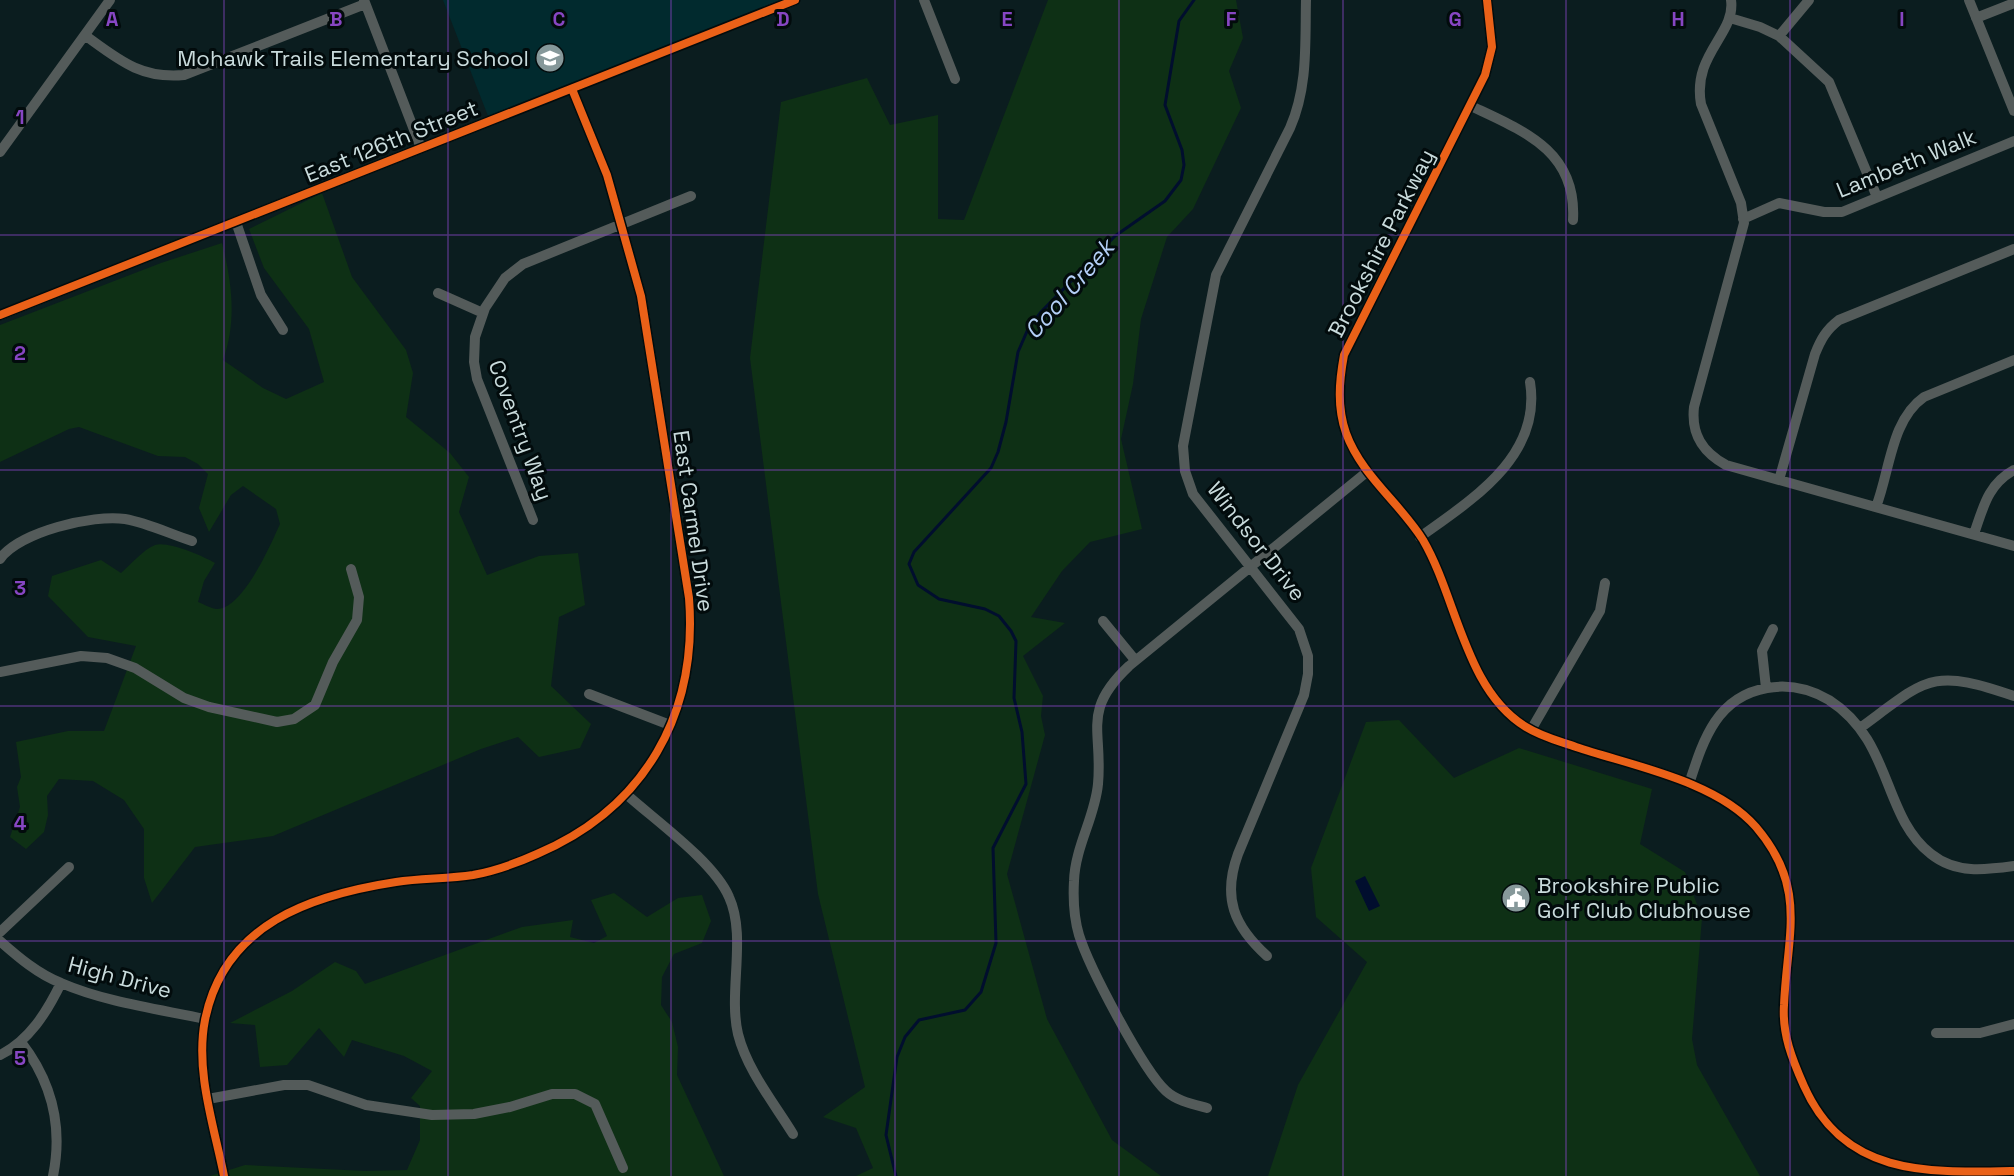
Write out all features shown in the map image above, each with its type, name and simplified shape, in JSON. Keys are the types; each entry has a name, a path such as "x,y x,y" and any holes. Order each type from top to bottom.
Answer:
{"street":[{"path":"0,152 110,0"},
{"name":"East 126th Street","path":"0,315 795,0"},
{"path":"924,0 955,79"},
{"name":"Windsor Drive","path":"1267,956 1252,943 1239,924 1233,905 1231,878 1238,854 1304,695 1309,664 1307,649 1299,629 1193,494 1185,471 1183,446 1216,275 1290,128 1299,103 1305,70 1306,0"},
{"name":"Brookshire Parkway","path":"1487,0 1492,46 1485,75 1344,355 1339,388 1342,419 1350,443 1368,471 1420,537 1434,563 1482,679 1502,706 1531,730 1689,784 1716,796 1745,816 1765,838 1781,867 1788,889 1792,924 1784,1007 1786,1037 1813,1105 1828,1127 1845,1144 1873,1161 1905,1173 2014,1172"},
{"path":"1731,0 1730,18 1708,53 1702,68 1699,92 1701,104 1741,202 1742,236 1694,407 1692,421 1696,435 1704,449 1726,465 2014,546"},
{"path":"1779,36 1809,0"},
{"path":"1969,0 2014,111"},
{"path":"86,36 117,58 143,72 168,76 184,75 365,2 421,148"},
{"path":"1976,18 2014,3"},
{"path":"1730,18 1760,27 1779,36 1829,82 1877,197"},
{"name":"East Carmel Drive","path":"224,1176 202,1062 205,1019 213,992 239,951 260,930 281,915 349,891 397,882 473,875 521,861 576,836 599,820 649,767 670,725 682,693 689,660 691,628 689,598 641,296 607,175 572,89"},
{"path":"1471,106 1534,138 1553,154 1571,188 1573,220"},
{"name":"Lambeth Walk","path":"1743,219 1779,203 1832,213 1842,212 2014,141"},
{"name":"Coventry Way","path":"533,520 477,379 473,349 483,313 494,292 523,264 691,196"},
{"path":"236,222 261,295 283,330"},
{"path":"1779,480 1815,354 1822,336 1829,328 1839,320 2014,249"},
{"path":"438,293 483,313"},
{"path":"1876,507 1902,422 1911,406 1924,397 2014,360"},
{"path":"1420,537 1492,480 1513,460 1527,431 1532,404 1530,382"},
{"path":"1974,534 1989,492 2000,477 2014,470"},
{"path":"1207,1108 1176,1098 1155,1079 1092,965 1077,926 1074,873 1098,784 1096,735 1100,708 1114,681 1136,660 1368,471"},
{"path":"0,559 21,541 40,533 98,519 138,522 192,541"},
{"path":"0,672 81,656 107,658 135,668 184,698 209,707 277,722 294,719 315,705 333,662 357,621 359,597 351,569"},
{"path":"1531,730 1600,611 1605,583"},
{"path":"1103,621 1136,660"},
{"path":"1766,688 1762,651 1773,629"},
{"path":"1860,728 1906,693 1936,681 1976,683 2014,696"},
{"path":"1689,784 1706,733 1720,712 1738,699 1766,688 1798,688 1816,693 1834,704 1860,728 1880,760 1906,824 1925,849 1947,863 1964,868 1984,870 2014,866"},
{"path":"589,694 670,725"},
{"path":"626,794 715,874 730,898 735,922 735,1009 738,1033 750,1065 793,1134"},
{"path":"0,932 69,867"},
{"name":"High Drive","path":"0,941 25,962 61,983 112,999 205,1019"},
{"path":"0,1055 21,1042 39,1021 61,983"},
{"path":"1936,1033 1980,1033 2014,1024"},
{"path":"21,1042 40,1071 54,1109 57,1158 53,1176"},
{"path":"208,1099 284,1085 308,1084 366,1105 432,1115 474,1114 510,1107 552,1094 575,1094 595,1104 623,1168"}],"shaded area":[{"name":"Mohawk Trails Elementary School","path":"443,0 780,0 488,116"}],"green space":[{"path":"1048,0 1236,0 1243,38 1229,71 1241,108 1193,209 1167,237 1141,319 1133,384 1121,439 1142,529 1090,542 1062,571 1031,617 1065,623 1023,656 1043,696 1041,716 1045,735 1007,874 1047,1019 1112,1140 1161,1176 856,1176 873,1168 856,1128 823,1117 865,1087 818,894 750,358 781,102 867,78 890,125 938,115 938,219 964,220"},
{"path":"322,193 352,277 406,350 413,373 406,417 450,453 469,477 459,512 487,575 539,556 578,553 585,605 559,617 551,686 591,724 580,748 539,757 518,737 481,749 273,836 195,847 152,903 144,878 144,829 124,800 93,781 59,779 47,796 48,815 44,832 26,849 10,837 20,807 17,787 21,777 16,742 68,731 104,731 136,646 88,637 48,596 52,576 101,560 121,573 150,547 168,545 194,553 215,563 204,581 198,602 216,609 226,607 236,599 254,575 280,524 276,509 243,486 231,495 209,532 199,508 208,474 198,464 185,457 158,456 79,427 69,429 0,462 0,325 161,263 222,243 232,302 230,331 223,360 263,388 286,399 324,382 309,329 264,268 249,229"},
{"path":"1399,720 1454,778 1519,748 1652,789 1640,844 1685,872 1702,918 1692,1039 1697,1065 1760,1176 1268,1176 1298,1085 1367,962 1316,917 1311,868 1366,722"},
{"path":"614,893 647,917 678,898 702,895 711,921 702,943 674,954 662,977 661,1005 672,1022 678,1047 677,1075 724,1176 210,1176 245,1165 365,1171 407,1170 420,1140 420,1106 411,1098 432,1071 404,1056 352,1040 344,1057 319,1028 287,1065 260,1067 255,1025 230,1023 292,991 335,962 356,971 365,984 522,927 573,920 570,937 594,943 607,936 591,900"}],"water":[{"path":"1365,876 1380,906 1369,911 1355,881"}],"waterway":[{"name":"Cool Creek","path":"896,1176 886,1135 897,1057 905,1037 919,1020 965,1010 981,992 996,943 993,848 1026,784 1022,732 1014,698 1016,641 1011,631 999,616 985,609 939,599 918,585 909,564 914,552 991,468 1006,422 1018,352 1028,329 1041,312 1115,236 1165,201 1181,180 1184,165 1182,150 1165,105 1179,21 1194,0"}],"cycle path":[{"path":"0,315 795,0"},
{"path":"1487,0 1492,47 1485,75 1344,355 1340,404 1346,433 1371,476 1423,540 1435,563 1476,667 1489,690 1505,711 1526,727 1544,736 1696,786 1739,811 1756,827 1772,849 1783,871 1789,891 1791,912 1784,1005 1786,1036 1804,1086 1821,1116 1841,1138 1865,1153 1891,1163 1919,1169 2014,1171"},
{"path":"224,1176 204,1079 202,1059 205,1020 215,987 231,960 251,938 276,920 303,906 333,896 396,882 473,875 489,871 529,857 575,835 608,811 635,783 657,752 673,718 684,680 689,640 689,598 641,296 607,175 572,89"}],"place":[{"name":"Mohawk Trails Elementary School","path":"550,58"},
{"name":"Brookshire Public Golf Club Clubhouse","path":"1516,898"}]}
